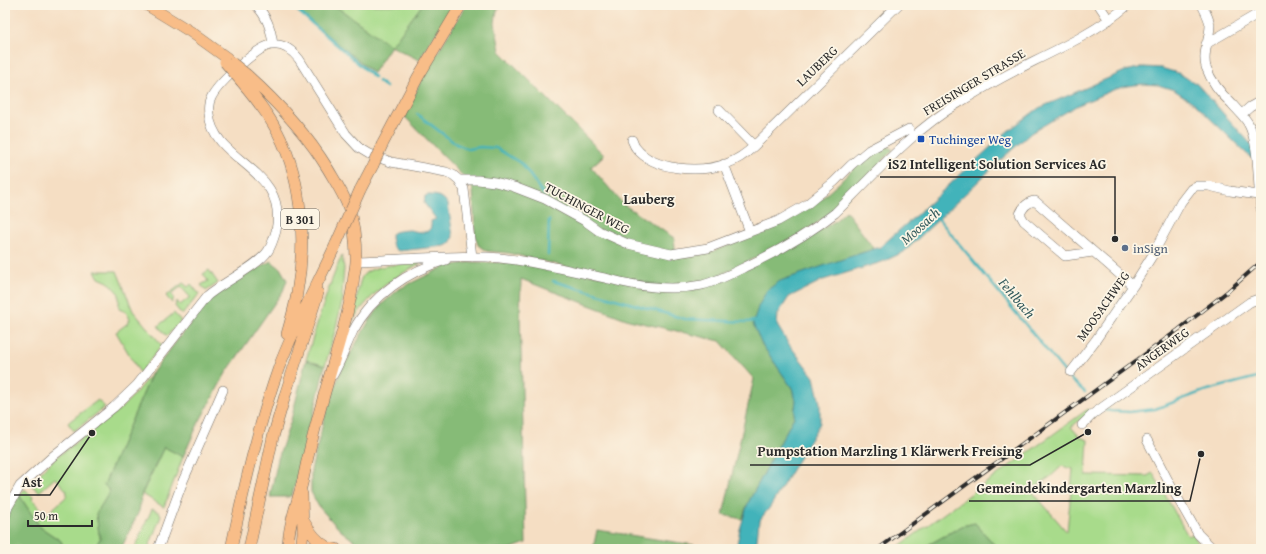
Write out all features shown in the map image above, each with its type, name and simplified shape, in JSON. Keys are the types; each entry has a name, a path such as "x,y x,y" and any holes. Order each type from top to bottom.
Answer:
{"main road":[{"name":"B 301","path":"147,5 185,28 209,45 245,78 276,101 319,154 338,186 348,208 353,231 356,261 353,289 302,486 292,519 289,532 288,549"},
{"path":"249,549 273,437 286,392 334,247 382,145 418,77 461,5"},
{"name":"B 301","path":"245,78 281,140 292,169 297,193 302,245 300,273 297,293 279,368"},
{"name":"B 301","path":"232,548 262,418 279,368 304,308 334,247"},
{"name":"B 301","path":"302,486 303,520 302,542 300,549 319,547 332,548"},
{"name":"B 301","path":"303,520 321,544 332,548"}],"street":[{"path":"256,5 265,16 272,33 273,45"},
{"name":"LAUBERG","path":"632,140 636,148 643,154 665,166 677,168 693,169 724,164 741,157 898,5"},
{"path":"1098,5 1109,20"},
{"name":"FREISINGER STRASSE","path":"459,257 518,260 654,288 688,287 703,284 734,273 793,243 835,213 916,133 932,120 994,82 1076,40 1109,20 1128,5"},
{"path":"1202,5 1209,22 1209,33 1205,53 1206,65 1212,80 1225,97 1242,114 1251,130 1255,144 1258,195 1261,209"},
{"path":"1206,44 1261,12"},
{"path":"5,516 8,507 20,486 53,456 114,407 137,385 207,296 216,288 254,265 270,248 276,232 277,213 273,196 262,178 218,138 212,129 208,107 211,98 218,87 258,51 265,47 282,45 288,48 299,59 346,134 359,148 369,154 391,162 446,172 459,180 465,194 472,257"},
{"path":"1242,114 1250,107 1261,101"},
{"path":"719,110 754,146"},
{"name":"TUCHINGER WEG","path":"459,180 495,182 531,193 545,199 599,231 628,244 671,254 708,248 778,221 806,205 869,150 909,129"},
{"path":"724,164 750,232"},
{"name":"MOOSACHWEG","path":"1071,372 1095,341 1133,286 1152,256 1181,202 1191,189 1196,186 1209,186 1258,195"},
{"path":"1093,252 1065,256 1024,221 1020,214 1022,210 1028,203 1035,201 1133,286"},
{"path":"356,261 459,257"},
{"path":"329,382 340,362 358,322 372,304 384,292 399,281 422,269 459,257"},
{"name":"ANGERWEG","path":"1082,425 1093,414 1250,302 1261,298"},
{"path":"158,549 183,482 223,390"},
{"path":"1147,440 1198,534 1213,549"}],"green space":[{"path":"291,5 334,5 391,46 373,73"},
{"path":"334,5 422,5 391,46"},
{"path":"422,5 454,5 419,60 391,46"},
{"path":"466,5 503,5 497,10 495,23 500,51 604,155 591,167 623,204 674,238 676,257 692,256 711,252 752,235 822,198 867,155 886,145 893,150 834,211 791,241 702,283 665,286 580,270 508,253 486,251 478,245 475,235 473,189 462,175 405,117 421,80"},
{"path":"846,211 874,249 780,281 761,343 792,388 796,400 794,417 748,503 742,519 723,515 754,379 720,341 629,320 521,279 520,313 526,543 510,549 365,549 340,530 319,507 311,492 311,470 327,408 341,370 369,321 381,305 399,289 446,266 473,262 519,263 687,289 796,245 835,221"},
{"path":"342,255 344,268 343,298 325,366 306,360 318,320"},
{"path":"271,261 280,268 287,280 283,291 226,373 198,424 183,457 164,447 142,493 139,511 121,549 94,549 100,539 96,514 110,491 104,485 152,373 212,297 224,287"},
{"path":"421,263 392,280 375,293 353,320 359,285 362,277 366,273 372,269 380,267 398,264"},
{"path":"209,270 218,283 206,291 201,285 208,281 203,274"},
{"path":"95,271 117,271 133,311 162,345 140,373 116,332 128,323 130,319 126,312 119,309 119,294 108,282 99,278"},
{"path":"183,283 188,287 191,284 199,294 182,315 175,306 177,301 180,305 190,297 181,287 171,294 174,297 172,303 166,296"},
{"path":"174,313 181,321 167,336 158,326"},
{"path":"306,360 325,366 301,466 292,495 288,497 270,497 278,459 291,420"},
{"path":"152,373 104,485 111,490 96,514 100,539 94,549 64,549 61,541 40,527 19,495 25,489 33,497 32,499 47,514 66,497 67,491 55,478 39,492 30,484 54,459 119,410"},
{"path":"98,400 105,407 74,431 68,423"},
{"path":"1088,409 1090,412 1071,427 1080,437 1088,440 1086,475 1147,476 1153,473 1188,536 1193,534 1198,543 1188,549 998,549 975,523 962,526 921,549 895,549","holes":["1062,466 1073,469 1067,532 1031,490 1050,477"]},
{"path":"164,447 183,457 164,507 142,494"},
{"path":"19,495 40,527 61,541 64,549 5,549 5,534 8,514"},
{"path":"152,509 160,513 161,516 148,549 134,549"},
{"path":"975,523 998,549 921,549 962,526"},
{"path":"597,530 694,545 693,549 593,549"}],"water":[{"name":"Moosach","path":"1143,67 1161,68 1178,73 1197,84 1250,143 1261,149 1261,164 1251,158 1194,103 1174,90 1158,85 1143,84 1127,86 1113,90 1076,106 1031,133 904,252 882,262 823,280 789,297 778,314 777,325 788,343 814,377 820,403 820,423 770,507 759,521 756,549 736,549 748,503 794,417 796,400 792,388 761,343 753,324 758,307 767,290 780,281 880,247 1009,130 1039,108 1125,71"},
{"path":"425,196 440,196 448,204 453,236 451,241 445,246 399,251 396,250 392,244 391,234 406,230 421,232 428,231 431,226 431,221 436,219 424,203"}],"waterway":[{"path":"291,5 374,77"},
{"path":"378,81 386,87"},
{"path":"417,114 456,144 468,149 480,147 496,148 522,164 544,195"},
{"name":"Fehlbach","path":"937,217 1072,381 1085,392"},
{"path":"548,255 549,220"},
{"path":"553,281 685,319 747,322 755,321"},
{"name":"Fehlbach","path":"1104,410 1129,412 1155,409 1204,391 1261,376"}],"railway":[{"path":"878,549 1178,330 1228,291 1261,262"}],"place":[{"name":"Tuchinger Weg","path":"921,139"},
{"name":"iS2 Intelligent Solution Services AG","path":"1115,239"},
{"name":"inSign","path":"1125,248"},
{"name":"Pumpstation Marzling 1 Klärwerk Freising","path":"1088,432"},
{"name":"Ast","path":"92,433"},
{"name":"Gemeindekindergarten Marzling","path":"1201,454"}],"district":[{"name":"Lauberg","path":"649,199"}]}
